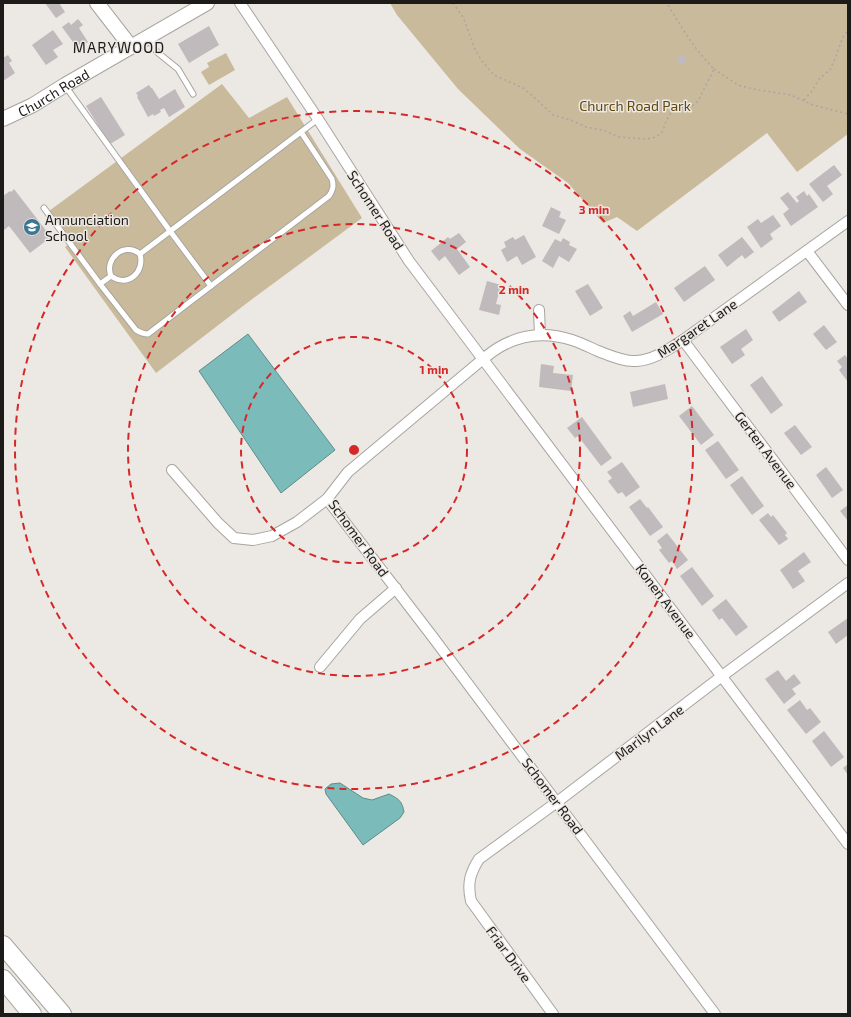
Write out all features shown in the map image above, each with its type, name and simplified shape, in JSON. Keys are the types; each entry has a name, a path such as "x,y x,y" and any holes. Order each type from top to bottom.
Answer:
{"highway":[{"path":"5,951 62,1014"},
{"path":"3,979 32,1014"}],"street":[{"path":"97,3 131,47"},
{"name":"Church Road","path":"3,119 34,105 65,85 207,3"},
{"name":"Schomer Road","path":"240,3 318,119 409,261 484,359 348,472 327,499 396,588 715,1014"},
{"name":"Margaret Lane","path":"484,359 499,348 514,341 530,336 540,335 572,340 611,356 635,361 647,359 663,353 848,221"},
{"path":"807,251 848,305"},
{"path":"539,310 540,335"},
{"name":"Gerten Avenue","path":"683,340 848,560"},
{"name":"Konen Avenue","path":"484,359 848,844"},
{"path":"172,470 218,524 234,538 253,540 272,536 297,522 327,499"},
{"name":"Marilyn Lane","path":"469,893 469,880 473,868 479,859 557,802 848,582"},
{"path":"320,666 360,619 396,588"},
{"name":"Friar Drive","path":"469,893 471,901 481,916 553,1014"}],"lane":[{"path":"148,37 157,52 178,69 193,94"},
{"path":"65,85 211,286"},
{"path":"140,254 318,119"},
{"path":"44,208 136,330 140,333 148,334 329,196 332,192 332,179 301,132"},
{"path":"129,248 136,250 140,254 141,266 135,275 130,279 119,280 111,276 109,269 111,262 118,252 129,248"},
{"path":"100,284 111,276"}],"path":[{"path":"453,3 463,17 474,47 481,60 494,74 523,88 553,115 571,120 586,127 603,130 619,137 647,139 656,136 663,131 666,121 671,113 678,109 692,106 698,101 714,69"},
{"path":"667,3 694,47 714,69 738,86 791,95 813,105 848,114"},
{"path":"803,100 812,91 820,78 830,70 843,37 848,30"}],"green space":[{"name":"Church Road Park","path":"390,3 848,3 848,134 797,172 767,133 637,231 617,217 603,223 568,183 520,149 458,89 397,15"},
{"path":"226,53 235,70 209,85 201,72 209,67 207,63"},
{"path":"222,84 249,118 287,97 362,218 247,303 156,373 65,247 72,242 49,211"}],"water":[{"path":"248,334 335,450 281,493 199,371"},
{"path":"340,783 363,798 372,800 389,794 400,801 404,812 400,818 363,845 326,794 325,789 331,784"}],"building":[{"path":"45,3 59,3 65,12 56,18"},
{"path":"78,19 83,25 79,28 88,42 78,49 62,27 69,22 71,25"},
{"path":"209,26 219,45 189,63 178,44"},
{"path":"53,30 63,44 53,50 58,57 46,65 32,45"},
{"path":"8,55 12,61 9,63 15,73 3,81 3,58"},
{"path":"682,55 687,60 682,65 677,60"},
{"path":"149,85 159,99 175,89 185,107 169,117 164,108 160,110 161,112 154,116 153,114 148,117 136,93"},
{"path":"101,97 125,135 110,144 86,106"},
{"path":"834,165 842,175 827,186 833,194 823,202 809,184"},
{"path":"14,189 51,237 30,253 9,226 3,231 3,196"},
{"path":"804,191 807,196 809,194 818,207 791,226 783,214 789,209 780,198 788,192 797,203 799,201 796,197"},
{"path":"551,207 561,212 559,217 566,220 559,234 542,226"},
{"path":"773,215 781,226 770,234 773,239 761,248 747,227 758,219 761,223"},
{"path":"459,233 466,242 457,249 470,267 459,275 445,256 439,261 431,251 448,237 450,239"},
{"path":"524,235 536,257 522,265 517,256 507,262 501,250 506,247 504,242 513,237 515,240"},
{"path":"742,237 754,252 745,259 742,255 727,267 718,255"},
{"path":"563,238 570,242 569,245 577,249 569,262 559,256 553,268 542,261 555,239 561,242"},
{"path":"705,266 715,280 684,302 674,288"},
{"path":"487,281 501,285 496,304 501,305 499,315 479,310"},
{"path":"588,284 603,308 590,316 575,291"},
{"path":"799,291 807,302 779,322 772,312"},
{"path":"656,302 663,314 632,332 623,316 630,311 633,316"},
{"path":"824,325 837,342 826,350 813,334"},
{"path":"746,329 753,340 741,349 745,355 732,364 720,347"},
{"path":"845,355 848,359 848,382 839,370 842,367 837,361"},
{"path":"541,364 554,366 553,373 573,375 571,391 539,387"},
{"path":"762,376 783,405 771,414 750,385"},
{"path":"665,384 668,399 633,407 630,392"},
{"path":"692,406 714,435 701,445 679,416"},
{"path":"582,417 612,458 601,466 578,436 575,438 567,428"},
{"path":"795,425 812,447 801,455 784,433"},
{"path":"718,441 739,470 726,479 705,450"},
{"path":"622,462 640,487 626,497 622,492 618,494 608,481 612,478 607,472"},
{"path":"826,467 843,490 832,498 816,475"},
{"path":"742,476 764,506 752,515 730,485"},
{"path":"640,499 663,527 650,536 629,507"},
{"path":"848,505 848,521 840,511"},
{"path":"768,513 771,517 773,515 787,533 785,535 788,539 779,545 759,520"},
{"path":"667,533 688,560 677,569 672,561 669,563 659,550 662,548 657,541"},
{"path":"804,552 811,562 798,571 805,581 793,589 780,570"},
{"path":"692,567 714,596 702,606 680,576"},
{"path":"726,599 748,627 736,636 722,618 719,620 712,610"},
{"path":"848,618 848,635 836,644 828,632"},
{"path":"778,670 786,681 794,674 801,683 792,689 796,694 784,704 765,679"},
{"path":"800,700 807,710 810,708 821,722 806,734 787,710"},
{"path":"824,731 844,757 831,767 812,741"},
{"path":"848,764 848,775 843,768"}],"place":[{"name":"Annunciation School","path":"32,227"}],"district":[{"name":"MARYWOOD","path":"119,47"}]}
